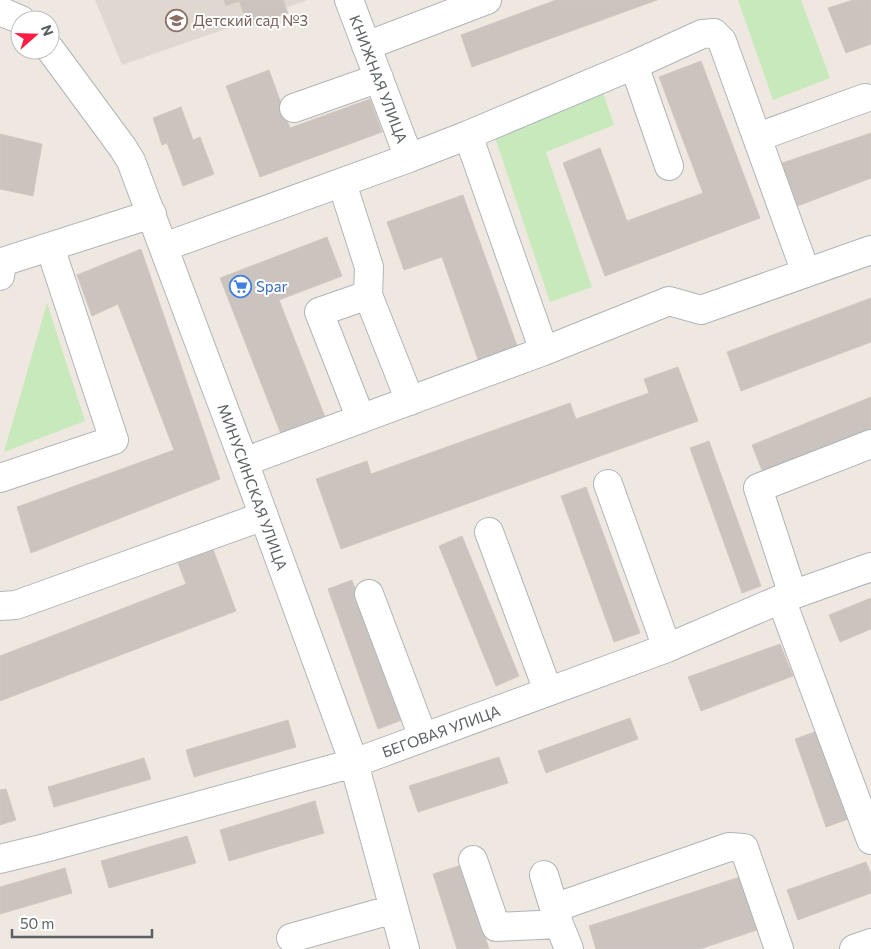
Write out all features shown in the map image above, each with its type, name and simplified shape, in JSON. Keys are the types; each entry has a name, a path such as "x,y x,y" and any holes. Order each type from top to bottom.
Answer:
{"street":[{"name":"КНИЖНАЯ УЛИЦА","path":"349,0 409,158"},
{"path":"366,46 487,0"},
{"path":"164,247 409,158 634,65 702,34 714,33 722,40 806,273"},
{"name":"МИНУСИНСКАЯ УЛИЦА","path":"58,60 131,161 152,214 354,763 405,949"},
{"path":"634,65 669,166"},
{"path":"294,108 379,78"},
{"path":"758,137 865,98"},
{"path":"468,135 544,351"},
{"path":"342,183 369,267 368,295 410,401"},
{"path":"0,276 2,262 152,214"},
{"path":"0,478 114,440 50,246"},
{"path":"244,462 544,351 669,301 701,310 871,250"},
{"path":"361,419 319,312 368,295"},
{"path":"871,444 758,488 787,597 871,840"},
{"path":"608,484 667,648"},
{"path":"0,606 16,605 264,516"},
{"path":"488,532 548,691"},
{"name":"БЕГОВАЯ УЛИЦА","path":"0,859 354,763 667,648 787,597 871,567"},
{"path":"370,594 424,737"},
{"path":"473,860 496,927 557,916 729,847 744,848 779,949"},
{"path":"544,875 569,949"},
{"path":"291,938 394,909"},
{"path":"854,949 871,943"}],"shaded area":[{"name":"Детский сад №3","path":"95,0 308,0 122,65"}],"green space":[{"path":"738,0 801,0 830,78 773,100"},
{"path":"603,93 614,125 546,152 592,287 550,302 494,134"},
{"path":"47,303 85,421 4,452"}],"building":[{"path":"224,0 283,0 288,13 249,27 239,1 226,6"},
{"path":"556,0 657,0 472,67 461,35"},
{"path":"853,0 871,0 871,44 846,53 828,8"},
{"path":"701,61 760,218 605,276 563,163 600,148 627,221 703,193 659,77"},
{"path":"269,70 290,128 370,99 382,132 260,177 226,86"},
{"path":"181,107 193,140 200,137 214,174 183,186 167,143 162,145 153,118"},
{"path":"871,133 871,178 795,207 782,163"},
{"path":"0,134 42,144 33,196 0,189"},
{"path":"463,195 520,354 481,368 442,257 404,270 387,222"},
{"path":"327,237 342,276 279,300 325,417 281,434 220,278"},
{"path":"141,249 220,479 31,553 17,507 174,450 118,304 92,316 77,275"},
{"path":"871,298 871,342 741,391 727,352"},
{"path":"678,367 698,421 341,549 316,479 367,461 371,474 570,403 576,419 649,393 644,379"},
{"path":"871,397 871,429 763,473 752,445"},
{"path":"709,441 761,586 742,593 690,448"},
{"path":"586,487 640,633 614,642 561,496"},
{"path":"462,536 519,676 496,686 439,546"},
{"path":"213,549 236,611 0,701 0,656 186,584 178,563"},
{"path":"352,580 402,720 378,729 328,589"},
{"path":"871,598 871,629 840,642 829,615"},
{"path":"780,644 793,676 701,711 688,677"},
{"path":"630,718 638,739 546,773 538,751"},
{"path":"288,720 296,747 194,777 186,750"},
{"path":"823,729 854,817 826,827 795,739"},
{"path":"499,757 508,783 418,812 409,786"},
{"path":"144,758 151,779 54,807 48,787"},
{"path":"6,789 16,820 0,825 0,790"},
{"path":"315,801 324,833 229,861 220,830"},
{"path":"187,836 196,863 109,888 101,861"},
{"path":"866,862 871,874 871,893 798,920 787,890"},
{"path":"462,865 489,949 457,949 433,874"},
{"path":"65,868 72,893 0,914 0,887"},
{"path":"746,875 763,928 700,949 596,949 589,926"}],"place":[{"name":"Детский сад №3","path":"177,20"},
{"name":"Spar","path":"240,286"}]}
